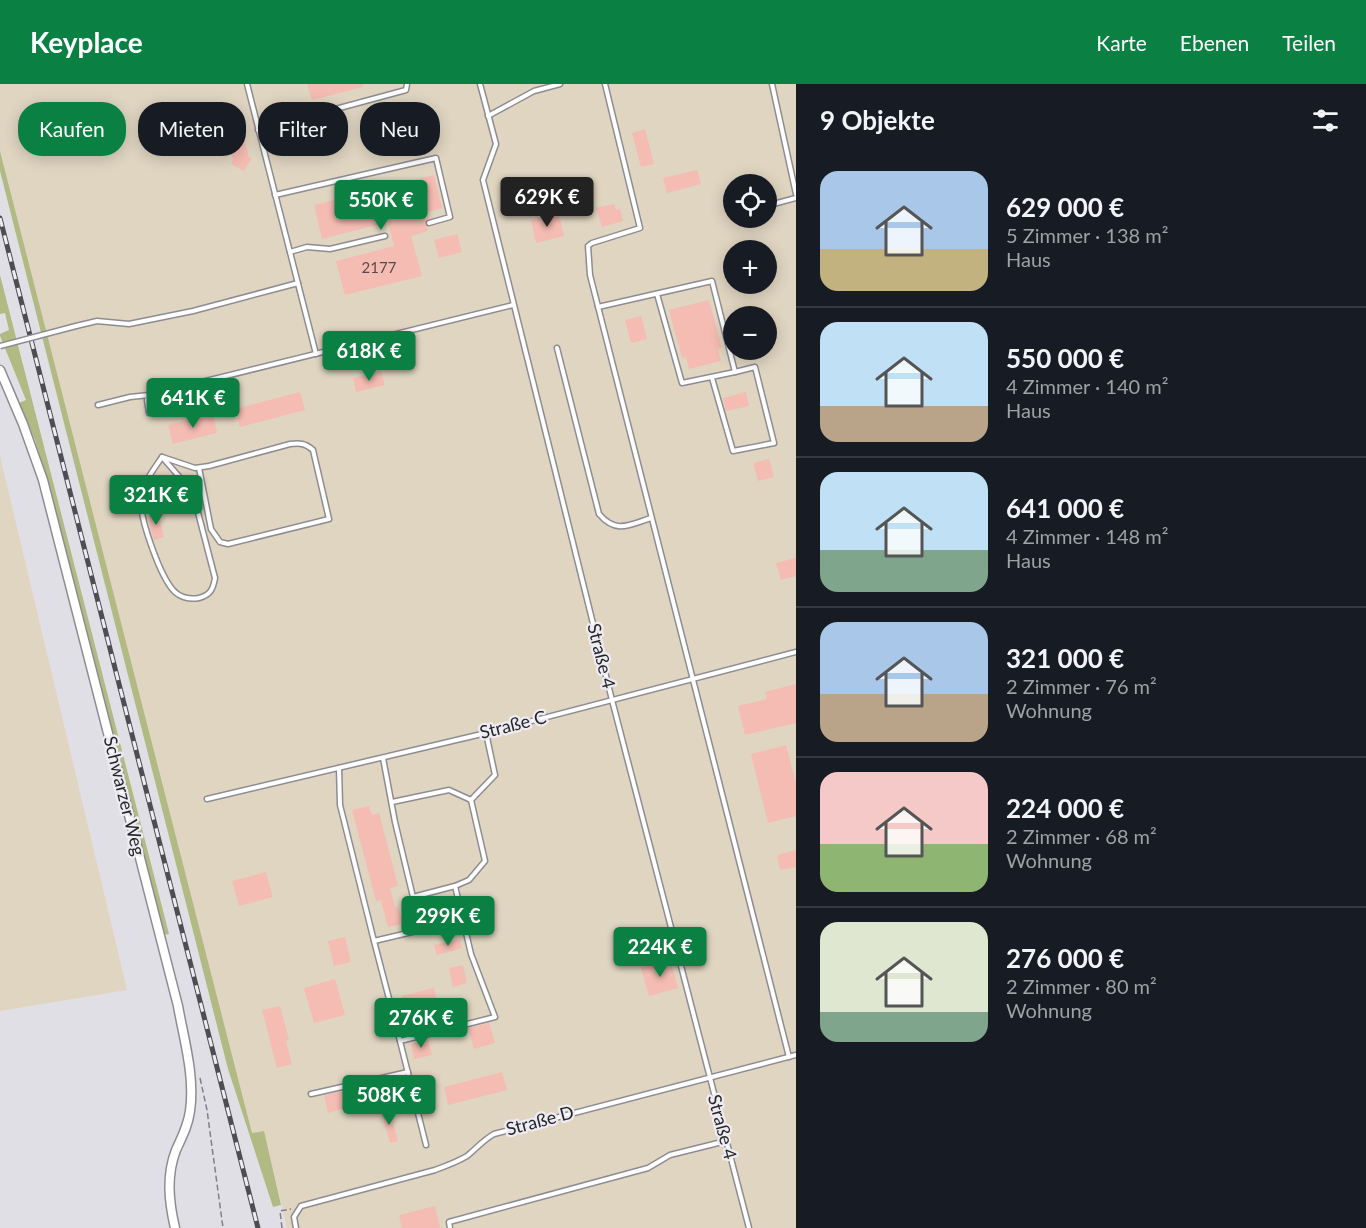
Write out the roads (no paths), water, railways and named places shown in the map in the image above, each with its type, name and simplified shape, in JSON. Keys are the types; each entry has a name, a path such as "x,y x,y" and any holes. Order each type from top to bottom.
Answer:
{"street":[{"name":"Schwarzer Weg","path":"0,370 43,480 178,1005 189,1066 191,1109 188,1126 176,1152 169,1185 170,1206 175,1228"}],"lane":[{"path":"247,84 258,130"},
{"path":"348,106 406,90 407,84"},
{"name":"Straße 4","path":"480,84 496,144 483,180 612,700 748,1228"},
{"path":"489,116 534,91 560,84"},
{"path":"605,84 640,228 588,246 590,275 789,1057"},
{"path":"772,84 796,196 777,202"},
{"path":"265,156 316,354"},
{"path":"275,195 436,158 450,217 429,223"},
{"path":"290,252 307,247 330,249 385,236"},
{"path":"598,306 712,281 735,372"},
{"path":"0,346 98,321 129,324 298,283"},
{"path":"657,294 682,383 755,367 774,442 733,451 712,378"},
{"path":"98,405 149,395 513,305"},
{"path":"557,348 599,514 606,523 614,526 626,526 651,518"},
{"path":"149,395 147,400 149,413"},
{"path":"162,457 199,468 290,444 302,443 313,450 329,519 228,544 220,542 211,529 199,468"},
{"path":"162,457 190,489 195,501 215,578 213,588 208,595 200,598 191,599 175,592 147,537 140,499 144,486 162,457"},
{"name":"Straße C","path":"207,799 486,733 796,652"},
{"path":"471,800 495,775 486,733"},
{"path":"383,758 413,897 469,880 485,861 471,800"},
{"path":"339,768 340,805 426,1145"},
{"path":"392,802 449,790 471,800"},
{"path":"400,1041 495,1017 471,954 455,886"},
{"path":"374,941 463,920"},
{"name":"Straße D","path":"296,1228 295,1212 301,1206 446,1166 469,1154 484,1140 507,1129 796,1055"},
{"path":"311,1094 408,1072"},
{"path":"450,1228 449,1222 648,1168 670,1155 726,1141"}],"railway":[{"path":"0,218 258,1228"}]}
